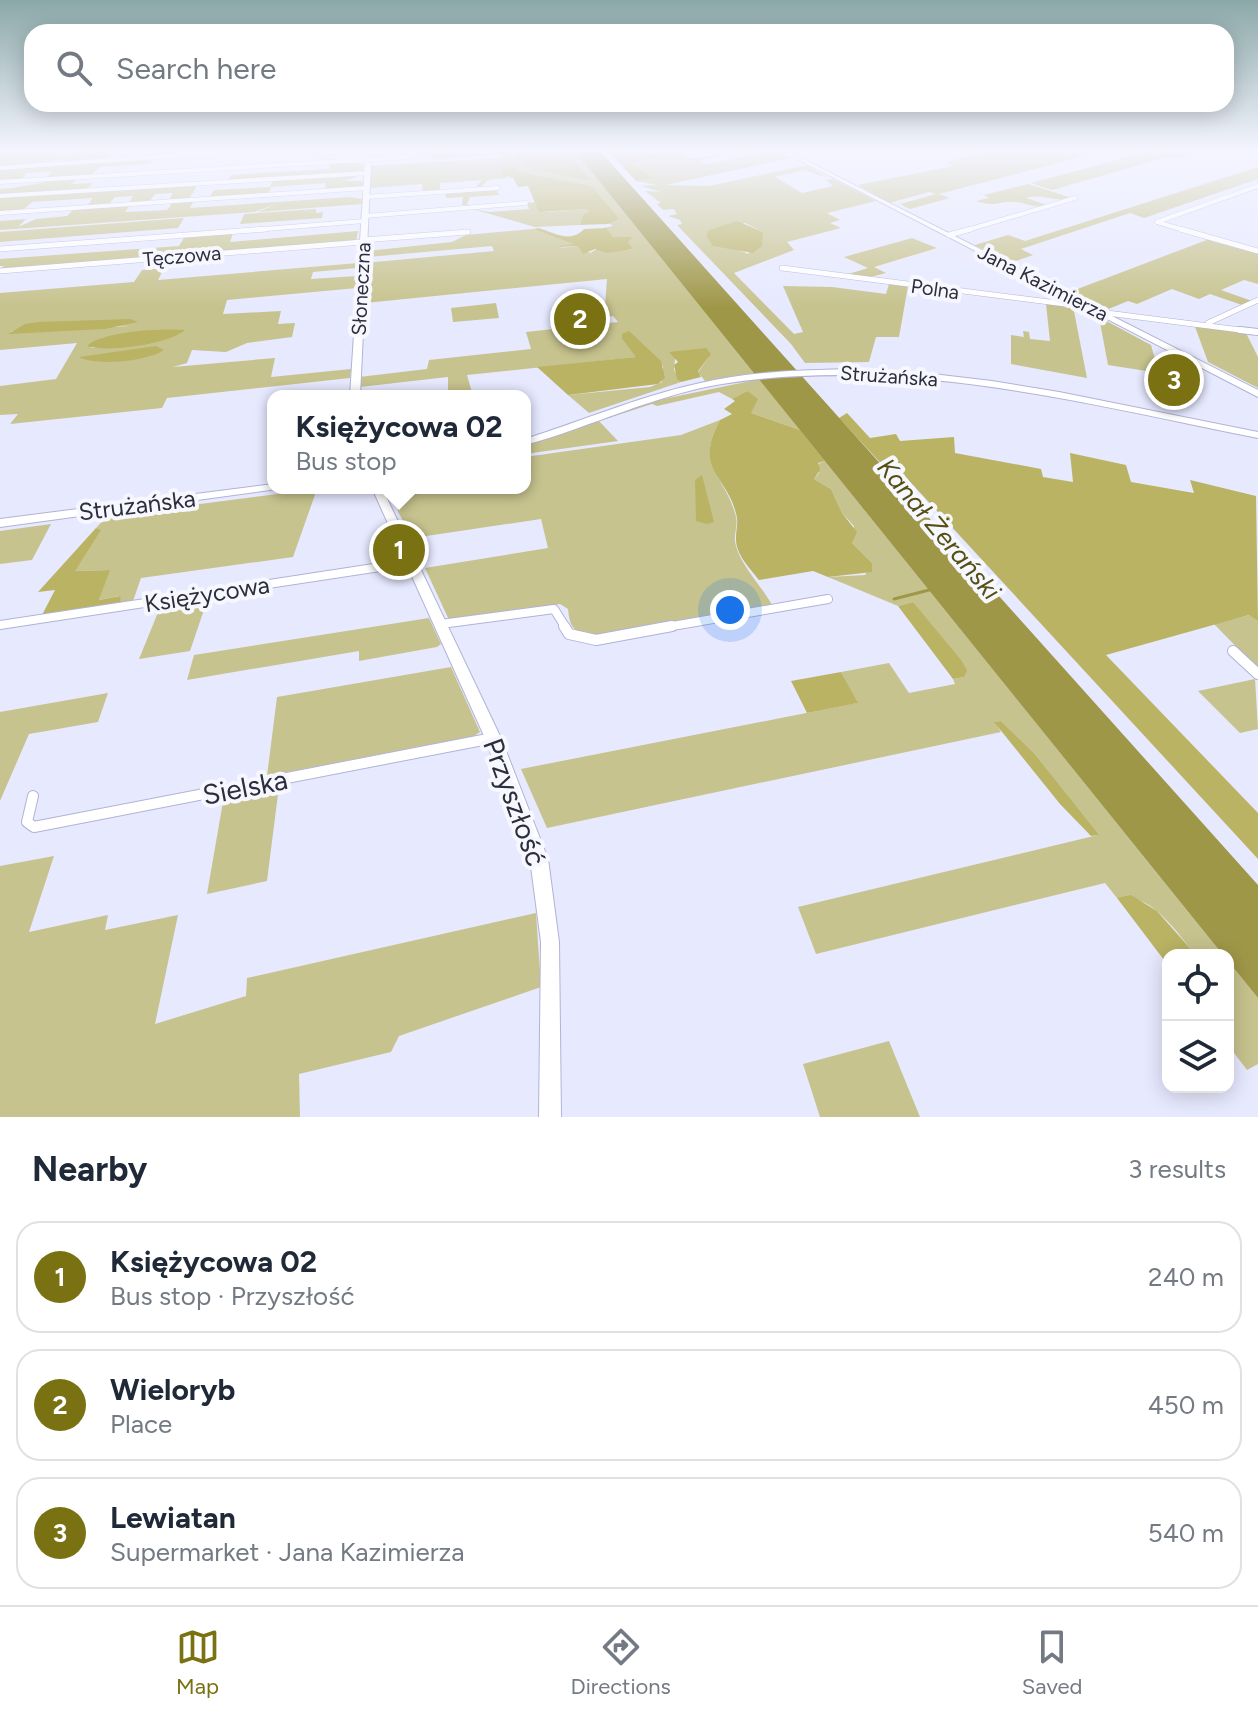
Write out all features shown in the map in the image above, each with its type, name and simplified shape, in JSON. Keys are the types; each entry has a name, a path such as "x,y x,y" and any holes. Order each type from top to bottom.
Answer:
{"main road":[{"name":"Słoneczna","path":"355,390 366,203"},
{"name":"Jana Kazimierza","path":"886,203 1258,394"},
{"name":"Strużańska","path":"531,440 669,393 746,378 817,372 877,373 954,380 1258,435"},
{"name":"Strużańska","path":"0,523 267,488"},
{"name":"Przyszłość","path":"380,494 493,738 530,832 545,893 552,1006 550,1117"},
{"name":"Przyszłość","path":"388,494 388,507"}],"street":[{"path":"0,213 172,203"},
{"path":"0,249 525,203"},
{"path":"949,235 1058,203"},
{"path":"1210,203 1157,222 1258,251"},
{"name":"Tęczowa","path":"0,271 468,232"},
{"name":"Polna","path":"782,268 1089,307"},
{"path":"1205,324 1258,300"},
{"path":"1099,312 1258,332"},
{"name":"Księżycowa","path":"0,625 413,562"},
{"path":"441,624 549,608 559,612 572,636 596,640 828,599"},
{"path":"1233,651 1258,674"},
{"name":"Sielska","path":"33,796 27,822 34,827 493,738"}],"shaded area":[{"path":"0,203 31,203 23,210 0,212"},
{"path":"89,203 110,203 108,205 87,206"},
{"path":"172,203 192,203 190,208 261,203 362,203 258,212 277,204 254,212 0,230 0,221 26,219 18,227 36,219 67,216 75,208 130,205 125,212 167,210"},
{"path":"527,203 537,203 545,212 586,209 589,212 583,214 580,225 535,227 469,208 489,212 529,209"},
{"path":"535,203 606,203 619,219 608,224 580,225 583,214 589,212 586,209 539,212"},
{"path":"605,203 617,203 756,373 705,381 698,372 708,358 675,359 674,370 681,382 589,413 568,395 650,387 662,382 663,366 622,339 637,357 467,375 471,390 448,390 448,377 360,387 359,377 427,369 429,360 531,349 526,332 618,322 613,316 606,317 600,308 605,305 607,279 365,303 364,263 494,251 492,246 368,257 367,251 452,242 466,235 533,229 576,244 559,248 578,246 590,253 597,249 631,250 627,241 633,237 613,237 603,228 613,226 608,223 618,219"},
{"path":"617,203 647,203 1258,885 1258,998 1234,968 1234,949 1218,949"},
{"path":"867,203 827,213 840,220 830,223 841,228 787,242 794,250 734,273 794,334 803,332 783,286 832,287 886,294 889,284 908,286 899,337 876,337 869,362 805,363 791,344 677,225 682,224 680,220 668,216 677,214 674,209 663,210 657,204","holes":["745,223 763,232 748,254 721,245 706,235"]},
{"path":"903,203 931,203 910,209 900,204"},
{"path":"1144,203 1187,203 1144,218 1130,213 1021,249 1033,255 1010,263 975,245 1008,235 1025,241"},
{"path":"316,209 316,213 323,212 322,218 240,224 244,214"},
{"path":"184,218 178,228 0,242 0,232"},
{"path":"737,221 763,232 762,246 753,253 713,246 706,235 709,230"},
{"path":"539,228 557,235 574,236 584,229 606,228 613,237 633,237 628,242 633,249 607,253 595,249 583,254 578,246 556,247 574,244 533,229"},
{"path":"358,231 356,242 0,269 4,266 0,266 0,259 179,246 185,236 233,233 230,242"},
{"path":"912,238 937,248 874,267 886,273 867,278 845,275 868,268 844,257"},
{"path":"1212,238 1258,251 1258,284 1244,280 1221,290 1252,301 1242,305 1210,294 1199,299 1172,289 1137,304 1128,301 1106,310 1067,293"},
{"path":"358,263 357,268 313,272 311,279 357,276 357,288 227,300 223,314 281,311 278,324 295,323 292,337 247,343 226,352 192,350 187,363 173,367 275,358 271,377 351,369 350,378 167,398 162,408 10,424 18,414 0,415 0,386 56,379 77,343 0,350 0,293 134,282 142,270 164,268 158,280","holes":["38,322 129,326 10,332","177,330 149,343 91,348 101,338"]},
{"path":"496,303 499,318 453,322 451,308"},
{"path":"1046,304 1073,306 1087,378 1011,364 1011,335 1024,337 1023,331 1029,332 1030,339 1050,341"},
{"path":"1099,317 1151,345 1159,373 1108,365"},
{"path":"130,319 138,322 105,329 8,334 25,324 38,322"},
{"path":"1194,324 1245,331 1258,357 1258,388 1208,362"},
{"path":"185,330 138,346 87,346 119,334"},
{"path":"629,331 661,361 665,378 658,384 568,395 537,367 636,357 622,339 622,334"},
{"path":"156,346 164,350 134,360 108,362 79,357"},
{"path":"706,348 711,354 698,371 701,377 681,382 677,379 674,365 678,362 669,352"},
{"path":"760,379 800,430 751,413 747,391 732,399 719,392 657,406 652,404 599,421 618,441 531,453 531,443 649,402"},
{"path":"747,391 758,399 751,413 800,430 825,461 818,463 820,470 814,479 831,489 842,513 857,532 852,543 872,563 872,572 828,577 813,571 759,580 743,560 736,543 737,520 733,504 711,463 710,451 720,420 732,414 724,409 735,401 732,399"},
{"path":"847,413 870,438 896,434 900,441 954,437 955,453 1041,469 1043,477 1073,482 1070,453 1126,465 1131,482 1194,493 1190,480 1256,496 1258,621 1249,615 1106,655 1258,813 1258,859 901,472 888,471 839,418"},
{"path":"720,420 710,449 711,460 736,517 737,549 772,605 594,636 574,628 568,609 560,604 449,620 425,568 548,548 541,519 413,538 398,512 396,494 531,494 531,456 681,435"},
{"path":"825,461 1218,949 1191,949 1152,907 1130,898 1117,898 1105,883 816,954 798,907 1098,835 1034,753 1001,721 995,722 1001,732 547,828 521,769 857,703 841,672 889,663 909,693 955,684 953,679 964,677 913,602 898,606 828,577 865,575 872,563 852,543 854,526 842,513 831,489 814,479 819,473 818,464"},
{"path":"702,475 714,522 707,524 696,521 695,480"},
{"path":"278,494 315,494 293,557 141,578 133,601 121,603 119,596 99,600 109,570 74,571 100,530 96,528 107,516"},
{"path":"51,524 32,560 0,564 0,531"},
{"path":"96,528 101,530 75,571 110,570 99,600 120,596 121,603 42,615 55,590 38,592"},
{"path":"208,598 190,651 139,659 161,605"},
{"path":"913,602 961,660 967,670 964,677 953,679 898,606"},
{"path":"1250,615 1258,621 1258,669 1214,624"},
{"path":"429,618 441,644 437,647 359,661 359,651 187,680 194,655"},
{"path":"451,667 480,732 474,736 267,776 277,697"},
{"path":"841,672 858,703 807,713 791,681"},
{"path":"1255,679 1258,729 1240,733 1198,691"},
{"path":"108,693 98,722 29,734 0,801 0,712"},
{"path":"1001,721 1034,753 1099,835 1091,836 1060,804 994,722"},
{"path":"279,786 267,881 207,894 224,796"},
{"path":"54,856 29,932 108,915 105,930 178,915 155,1024 246,996 247,978 536,913 541,987 399,1036 391,1052 299,1074 300,1117 0,1117 0,866"},
{"path":"1131,895 1157,911 1191,949 1162,949 1162,957 1117,898"},
{"path":"1234,968 1258,998 1258,1064 1247,1070 1234,1053"},
{"path":"889,1041 920,1117 820,1117 803,1064"}],"waterway":[{"path":"894,599 933,589"}],"place":[{"name":"Wieloryb","path":"580,319"},
{"name":"Lewiatan","path":"1174,380"},
{"name":"Księżycowa 02","path":"399,550"}],"water label":[{"name":"Kanał Żerański","path":"939,529"}]}
